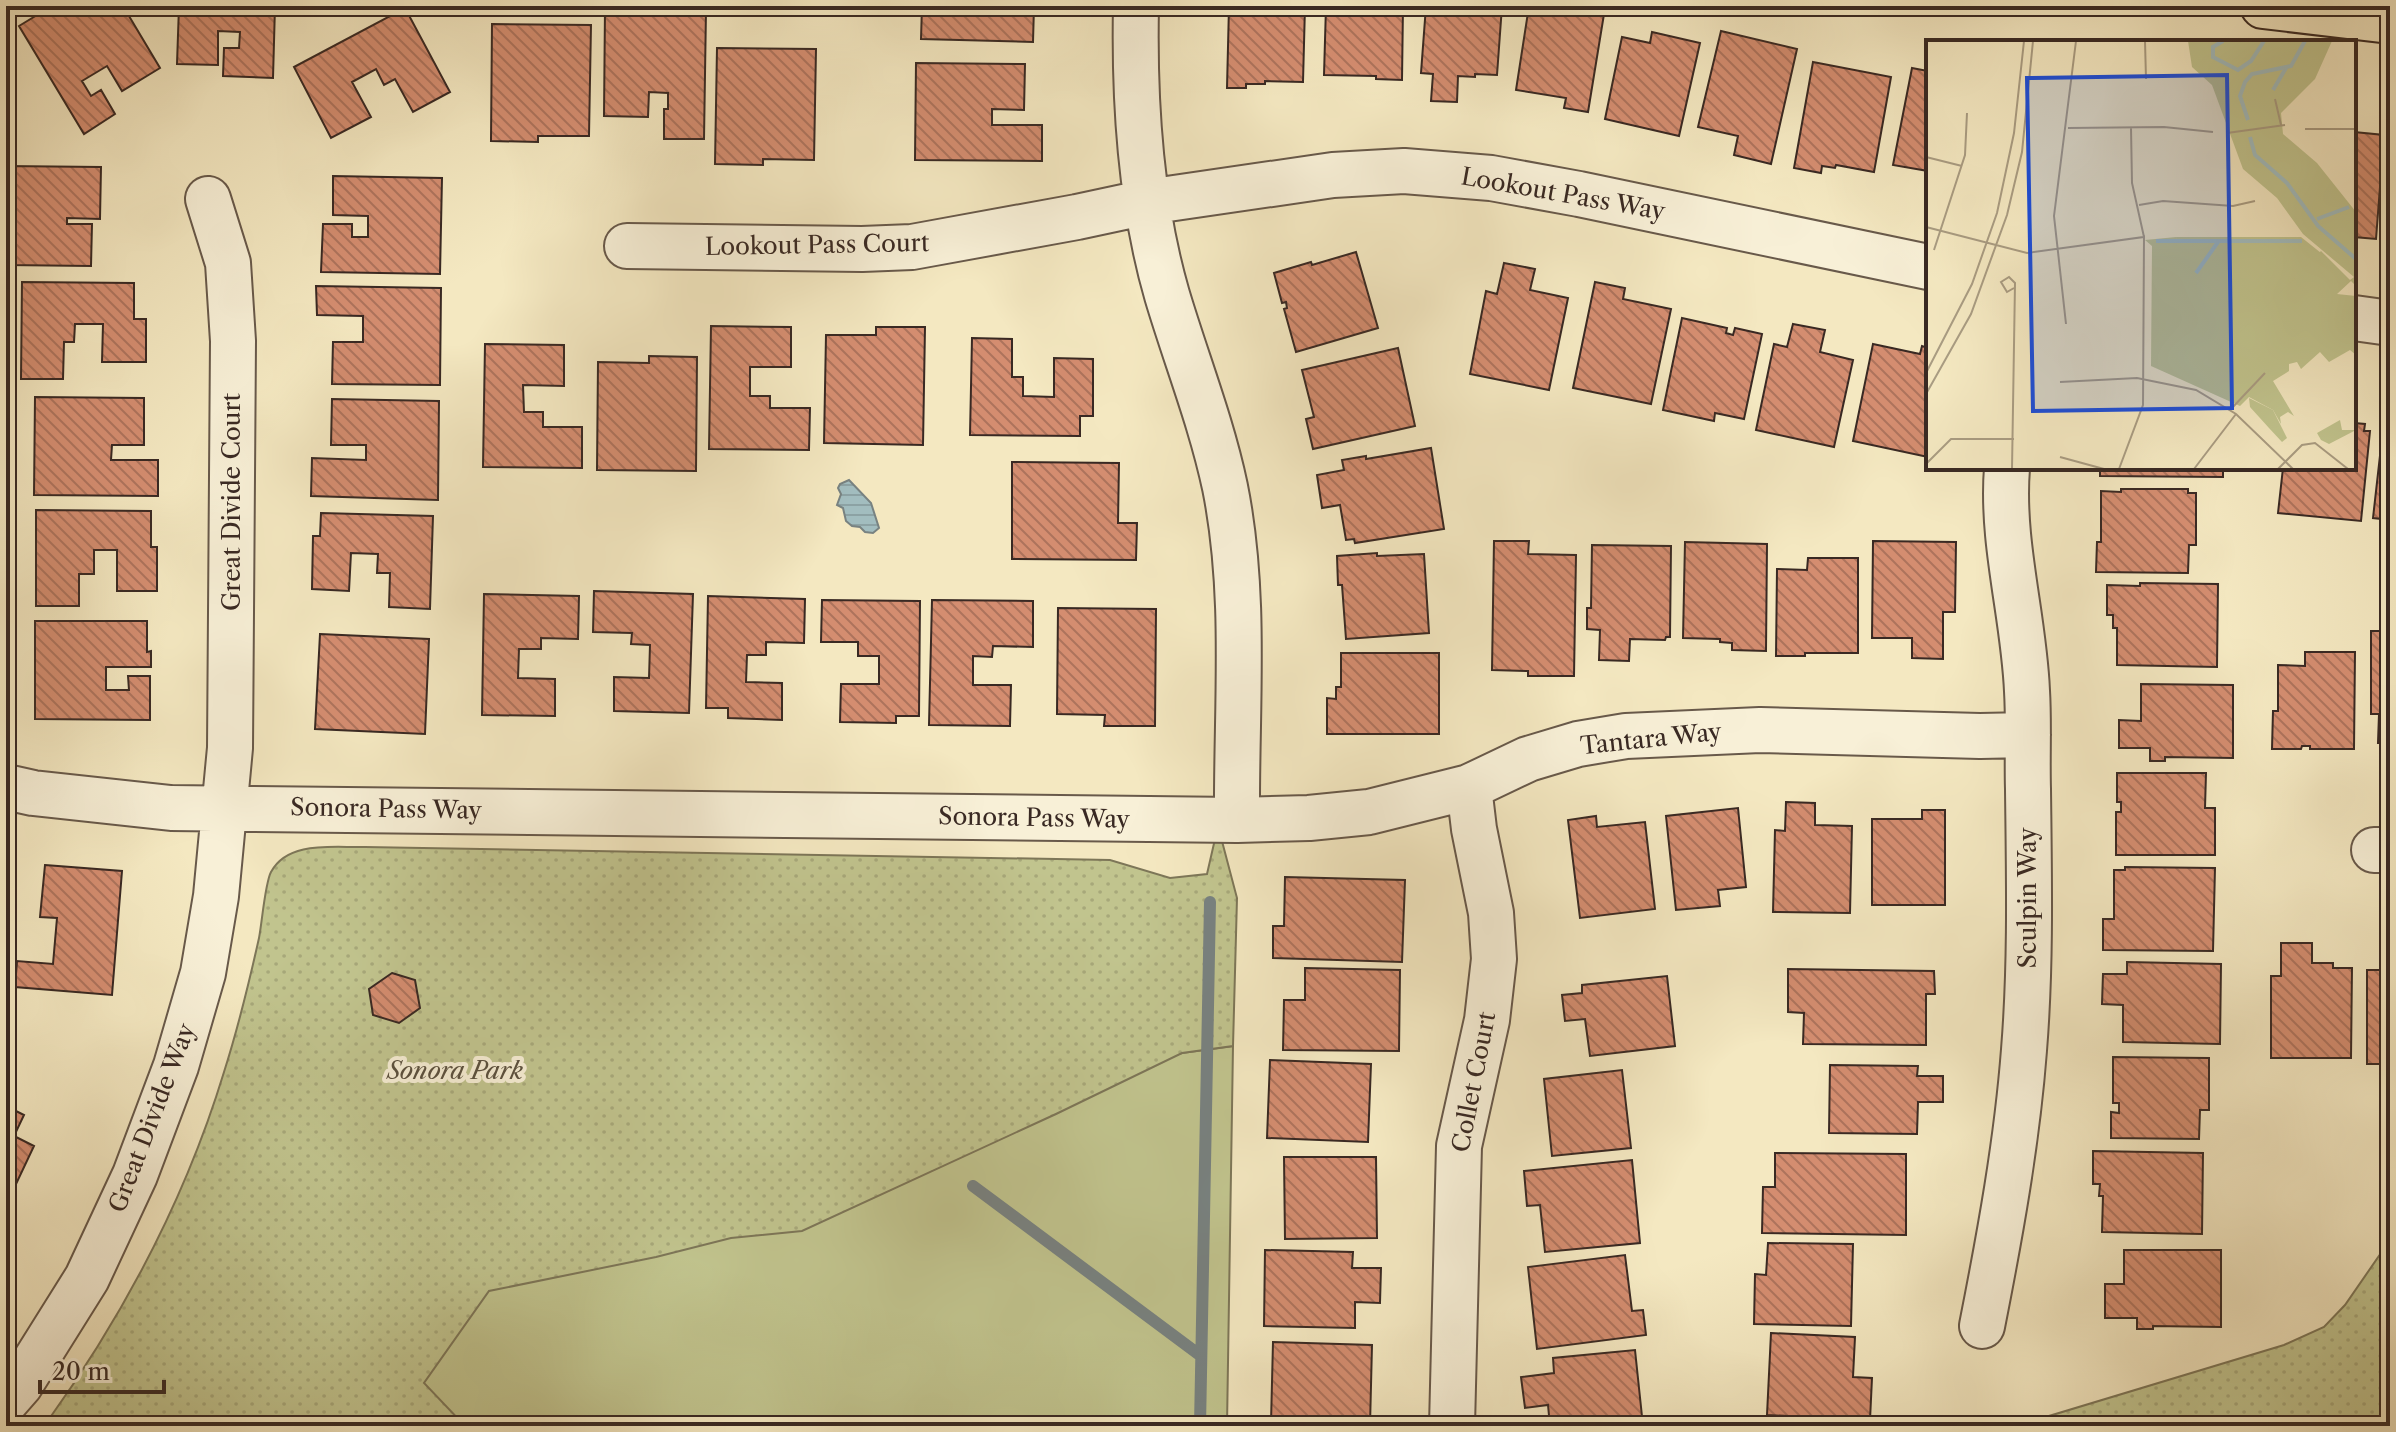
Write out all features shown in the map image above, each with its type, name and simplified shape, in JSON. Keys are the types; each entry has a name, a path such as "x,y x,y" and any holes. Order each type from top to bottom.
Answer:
{"main road":[{"path":"2263,6 2390,21"}],"street":[{"path":"1136,6 1137,98 1147,202 1167,294 1209,427 1227,501 1233,542 1238,617 1237,820"},
{"name":"Lookout Pass Way","path":"1147,202 1333,175 1404,171 1491,178 1926,267"},
{"name":"Great Divide Court","path":"208,199 228,263 233,341 230,748 224,808"},
{"name":"Lookout Pass Court","path":"627,246 912,247 1147,202"},
{"path":"2356,318 2390,323"},
{"name":"Sculpin Way","path":"1982,1326 2018,1113 2024,1049 2029,902 2024,653 2011,572 2004,494 2007,470"},
{"name":"Tantara Way","path":"1237,820 1369,812 1469,787 1528,759 1578,744 1626,736 1760,730 2028,735"},
{"name":"Sonora Pass Way","path":"6,787 146,806 1237,820"},
{"name":"Collet Court","path":"1452,1426 1459,1146 1487,1020 1494,959 1491,913 1469,787"},
{"name":"Great Divide Way","path":"6,1401 20,1385 87,1278 135,1175 176,1066 203,973 216,896 224,808"}],"green space":[{"name":"Sonora Park","path":"1218,826 1237,898 1233,1046 1182,1053 802,1231 731,1238 656,1257 489,1291 424,1383 465,1426 51,1426 47,1422 126,1298 191,1165 209,1119 239,1022 259,938 269,877 288,855 313,848 340,847 1110,860 1170,878 1207,874"},
{"path":"1233,1046 1227,1426 172,1426 195,1362 1182,1053"},
{"path":"2390,1240 2390,1426 2016,1426 2284,1345 2324,1327 2345,1305"}],"water":[{"path":"849,480 871,503 879,528 873,533 852,526 846,521 843,508 837,505 841,494 838,488"}],"building":[{"path":"52,6 123,6 160,68 122,91 107,66 82,81 91,96 101,90 115,114 84,134 19,26"},
{"path":"179,6 275,6 273,78 223,76 224,48 239,48 240,32 218,31 218,65 177,64"},
{"path":"922,6 1034,6 1033,42 921,39"},
{"path":"1229,6 1305,6 1303,82 1265,81 1265,84 1246,84 1246,88 1227,88"},
{"path":"1326,6 1403,6 1402,80 1324,75"},
{"path":"1426,6 1502,6 1497,75 1458,76 1457,102 1431,101 1433,74 1421,73"},
{"path":"1529,6 1605,8 1588,112 1564,108 1566,98 1516,90"},
{"path":"405,8 450,92 413,112 395,79 384,85 376,69 352,82 371,117 331,138 294,67"},
{"path":"605,8 706,10 704,139 664,139 664,109 668,109 668,93 649,92 648,117 604,116"},
{"path":"492,24 591,25 589,136 538,136 538,142 491,141"},
{"path":"1721,31 1797,49 1771,164 1734,155 1738,136 1698,127"},
{"path":"1652,32 1700,43 1679,136 1605,119 1622,37 1650,43"},
{"path":"717,48 816,49 814,160 763,159 763,165 715,164"},
{"path":"1813,62 1891,77 1874,172 1836,165 1835,168 1822,166 1821,173 1794,168"},
{"path":"916,63 1025,64 1024,110 992,109 992,125 1042,125 1042,161 915,160"},
{"path":"1912,68 1926,71 1926,171 1893,165"},
{"path":"2356,132 2384,135 2376,239 2356,237"},
{"path":"6,166 101,167 100,219 67,218 67,224 92,224 91,266 6,265"},
{"path":"333,176 442,178 440,274 321,272 323,224 352,224 352,237 368,237 368,216 333,215"},
{"path":"1356,252 1378,328 1296,352 1284,309 1287,308 1286,302 1282,303 1274,273"},
{"path":"1504,263 1535,269 1530,290 1568,298 1549,390 1470,374 1486,291 1497,294"},
{"path":"22,282 134,283 134,319 146,319 146,362 102,362 103,324 75,324 74,342 64,342 63,379 21,379"},
{"path":"1595,282 1625,288 1623,299 1671,309 1651,404 1573,388"},
{"path":"316,286 441,288 440,385 332,384 333,342 363,342 363,316 317,315"},
{"path":"1682,318 1727,328 1726,333 1733,335 1735,328 1762,334 1744,419 1715,413 1714,421 1663,410"},
{"path":"1793,324 1825,330 1820,352 1853,360 1834,447 1756,430 1774,344 1787,347"},
{"path":"711,326 791,327 791,367 750,367 750,396 770,396 770,408 810,408 809,450 709,449"},
{"path":"876,327 925,327 923,445 824,443 826,335 876,335"},
{"path":"972,338 1012,339 1012,377 1023,377 1023,396 1054,397 1054,358 1093,359 1093,416 1080,416 1080,436 970,435"},
{"path":"485,344 564,345 564,386 523,385 524,412 543,412 543,427 582,427 582,468 483,467"},
{"path":"1873,344 1920,354 1922,346 1926,347 1926,457 1853,441"},
{"path":"1398,348 1415,426 1313,449 1306,419 1314,417 1302,370"},
{"path":"649,356 697,357 696,471 597,470 598,362 649,363"},
{"path":"35,397 144,398 144,445 112,445 111,460 158,460 158,496 34,495"},
{"path":"332,399 439,401 438,500 311,496 312,458 366,460 366,445 331,445"},
{"path":"2384,420 2390,421 2390,520 2373,518"},
{"path":"2356,423 2365,424 2364,431 2370,431 2361,521 2278,513 2283,470 2356,470"},
{"path":"1431,448 1444,529 1355,543 1354,539 1346,540 1340,505 1322,508 1317,475 1344,470 1342,460"},
{"path":"1012,462 1119,463 1118,523 1137,523 1136,560 1012,559"},
{"path":"2100,470 2223,470 2223,477 2100,476"},
{"path":"2121,489 2188,489 2188,493 2196,493 2196,545 2189,545 2188,573 2096,572 2097,542 2101,542 2101,491 2121,492"},
{"path":"36,510 151,511 151,547 157,547 157,591 117,591 117,550 94,550 94,574 79,574 79,606 36,606"},
{"path":"321,513 433,516 430,609 389,607 390,573 377,573 378,554 351,553 349,591 312,589 313,536 320,536"},
{"path":"1494,541 1529,541 1528,554 1576,555 1574,676 1528,676 1528,671 1492,670"},
{"path":"1873,541 1956,542 1955,612 1943,612 1943,659 1912,658 1912,638 1872,638"},
{"path":"1685,542 1767,544 1766,651 1732,650 1732,643 1720,642 1720,639 1683,638"},
{"path":"1592,545 1671,546 1670,637 1665,640 1630,639 1629,661 1599,660 1600,630 1587,629 1587,608 1591,608"},
{"path":"1377,553 1377,556 1424,554 1429,633 1346,639 1337,556"},
{"path":"1808,558 1858,558 1858,653 1776,656 1777,569 1807,570"},
{"path":"2140,583 2218,584 2217,667 2117,665 2117,628 2113,628 2113,615 2107,615 2107,585 2140,586"},
{"path":"594,591 693,594 689,713 614,711 614,677 649,678 650,645 631,644 632,633 593,632"},
{"path":"484,594 579,596 578,639 541,638 541,649 519,649 518,678 555,679 555,716 482,715"},
{"path":"708,596 805,599 804,643 766,642 766,655 747,655 746,682 782,683 782,720 728,718 728,708 706,708"},
{"path":"822,600 920,601 919,716 896,716 896,723 840,722 841,684 879,684 879,656 858,656 858,642 821,642"},
{"path":"932,600 1033,601 1033,647 993,646 992,657 973,656 973,685 1011,685 1010,726 929,725"},
{"path":"1058,608 1156,609 1155,726 1104,726 1105,715 1057,714"},
{"path":"35,621 147,621 147,652 151,651 151,667 106,667 106,690 129,690 128,676 150,676 150,720 35,719"},
{"path":"2371,631 2390,631 2390,743 2378,743 2379,714 2371,714"},
{"path":"320,634 429,639 425,734 315,729"},
{"path":"2305,652 2355,652 2354,749 2310,749 2310,746 2302,746 2301,749 2272,749 2273,711 2278,711 2278,665 2305,666"},
{"path":"1341,653 1439,653 1439,734 1327,734 1327,698 1336,699 1336,687 1341,687"},
{"path":"2141,684 2233,685 2233,758 2165,757 2165,761 2150,761 2150,748 2119,748 2119,720 2141,721"},
{"path":"2117,773 2206,773 2205,808 2215,808 2215,855 2116,855 2116,812 2121,812 2121,802 2117,802"},
{"path":"1786,802 1815,803 1815,825 1852,826 1850,913 1773,912 1775,830 1785,831"},
{"path":"1738,808 1746,887 1718,890 1720,906 1676,910 1666,816"},
{"path":"1922,810 1945,810 1945,905 1872,905 1872,819 1922,819"},
{"path":"1596,816 1597,827 1645,822 1655,909 1580,918 1568,820"},
{"path":"45,865 122,871 112,995 15,987 17,961 53,964 57,918 40,917"},
{"path":"2125,867 2215,868 2213,951 2103,950 2103,919 2114,919 2114,870 2125,870"},
{"path":"1285,877 1405,880 1402,962 1273,958 1273,926 1284,926"},
{"path":"2281,943 2312,943 2312,963 2333,963 2333,968 2352,968 2351,1058 2271,1058 2271,976 2281,976"},
{"path":"2127,962 2221,964 2220,1044 2123,1042 2123,1005 2102,1004 2103,974 2127,974"},
{"path":"1305,968 1400,970 1399,1051 1283,1050 1284,1000 1305,1000"},
{"path":"1788,969 1934,971 1935,994 1926,994 1926,1045 1803,1044 1804,1013 1788,1012"},
{"path":"2367,970 2390,970 2390,1064 2367,1064"},
{"path":"392,973 415,980 420,1008 399,1023 373,1015 369,989"},
{"path":"1667,976 1675,1046 1590,1056 1585,1019 1565,1021 1562,995 1582,993 1582,985"},
{"path":"2113,1057 2209,1058 2209,1110 2200,1110 2199,1139 2111,1138 2111,1112 2119,1113 2119,1103 2113,1103"},
{"path":"1270,1060 1371,1064 1368,1142 1267,1138"},
{"path":"1830,1065 1918,1066 1917,1076 1943,1076 1943,1102 1918,1102 1917,1134 1829,1133"},
{"path":"1622,1070 1631,1148 1552,1156 1544,1079"},
{"path":"6,1106 24,1115 14,1136 34,1146 8,1201 6,1201"},
{"path":"2093,1151 2203,1153 2202,1234 2102,1232 2103,1196 2099,1196 2100,1184 2093,1184"},
{"path":"1775,1153 1906,1154 1906,1235 1762,1233 1763,1187 1775,1187"},
{"path":"1284,1157 1376,1157 1377,1238 1285,1239"},
{"path":"1632,1160 1640,1243 1545,1252 1540,1205 1527,1206 1524,1171"},
{"path":"1768,1243 1853,1244 1851,1326 1754,1324 1755,1274 1766,1275"},
{"path":"1265,1250 1353,1252 1352,1268 1381,1268 1380,1303 1355,1302 1355,1328 1264,1326"},
{"path":"2124,1250 2221,1250 2221,1327 2153,1326 2153,1329 2137,1329 2137,1318 2105,1318 2105,1284 2124,1284"},
{"path":"1625,1255 1632,1311 1643,1310 1646,1335 1537,1349 1528,1267"},
{"path":"1771,1333 1855,1337 1853,1377 1872,1378 1870,1420 1767,1415"},
{"path":"1273,1342 1372,1345 1370,1426 1271,1423"},
{"path":"1635,1350 1643,1426 1550,1426 1548,1405 1525,1408 1521,1377 1554,1373 1553,1358"}],"waterway":[{"path":"1200,1426 1210,902"},
{"path":"973,1186 1201,1356"}]}
